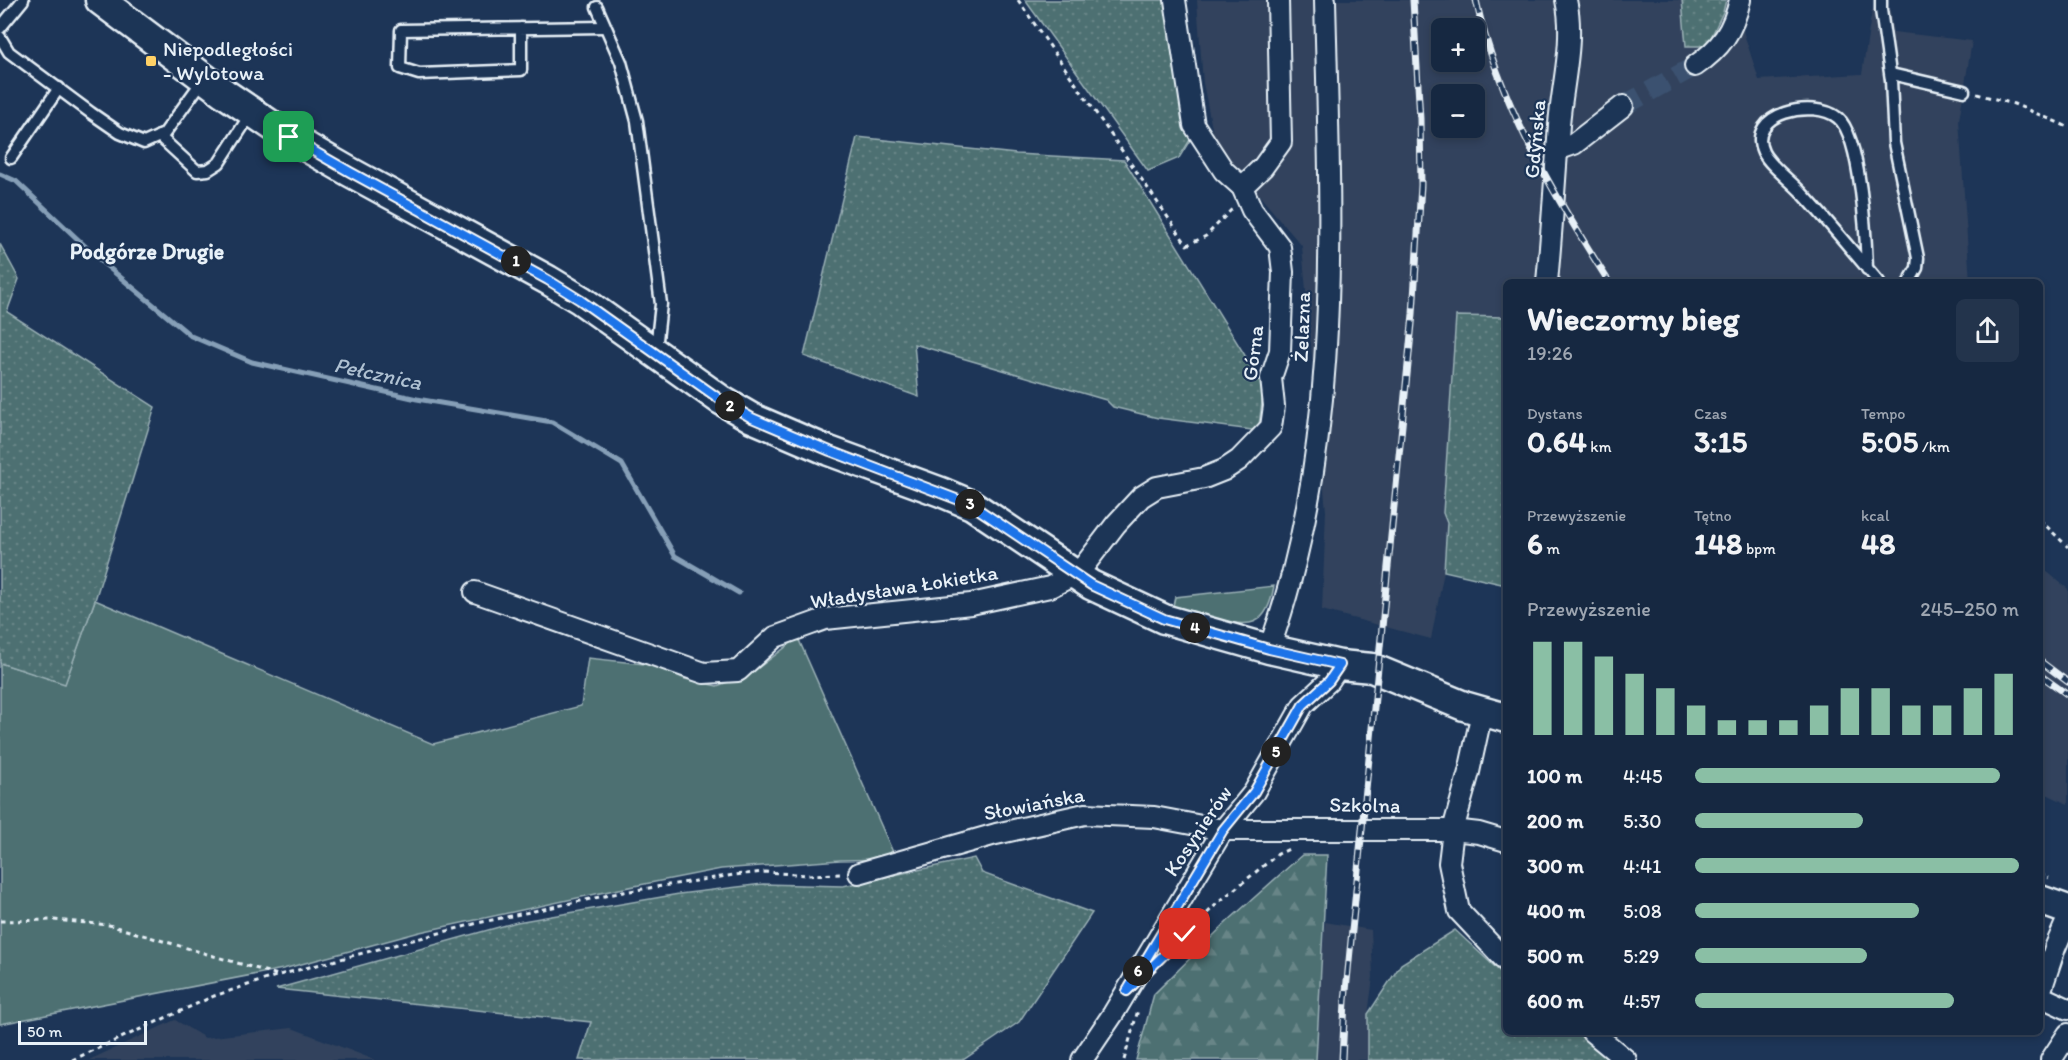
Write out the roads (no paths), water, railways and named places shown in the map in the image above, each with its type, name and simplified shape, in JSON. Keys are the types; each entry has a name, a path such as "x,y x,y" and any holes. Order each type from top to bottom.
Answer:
{"main road":[{"path":"100,0 204,78 289,137 548,280 580,300 721,400 752,418 830,451 972,505 1091,585 1164,619 1269,649 1340,665 1372,668 1494,715"},
{"path":"2043,901 2068,910"}],"street":[{"path":"1176,0 1194,125 1224,171 1242,187 1263,166 1281,142 1278,0"},
{"name":"Żelazna","path":"1269,649 1304,528 1317,449 1324,378 1328,207 1325,0"},
{"name":"Gdyńska","path":"1547,279 1557,150 1568,55 1569,10 1566,0"},
{"path":"1695,66 1712,54 1726,38 1737,14 1740,0"},
{"path":"1557,150 1574,144 1623,106"},
{"name":"Górna","path":"1077,575 1116,524 1141,497 1157,487 1204,478 1224,470 1239,460 1270,428 1274,406 1271,378 1280,351 1283,272 1280,247 1252,210 1242,187"},
{"name":"Władysława Łokietka","path":"475,592 704,673 738,671 775,637 825,620 972,604 1050,587 1077,575"},
{"name":"Kosynierów","path":"1082,1060 1113,1014 1223,830 1254,792 1303,705 1329,681 1340,665"},
{"path":"1494,715 1469,772 1453,830 1449,863 1459,911 1503,958"},
{"name":"Słowiańska","path":"859,873 996,834 1085,814 1154,817 1223,830"},
{"name":"Szkolna","path":"1223,830 1453,830 1479,833 1503,840"},
{"path":"2043,986 2068,918"},
{"path":"2043,996 2068,1009"},
{"path":"2051,1060 2068,1034"},
{"path":"1596,1035 1626,1060"}],"lane":[{"path":"0,28 23,0"},
{"path":"1881,5 1891,74 1894,143 1918,258 1917,268 1911,279"},
{"path":"597,7 621,63 637,121 661,304 656,355"},
{"path":"521,28 521,70 419,74 400,68 401,30 521,28 606,27"},
{"path":"0,37 9,52 120,133 144,144 164,134 204,78"},
{"path":"1891,74 1964,91"},
{"path":"11,158 59,88"},
{"path":"1867,269 1866,223 1853,147 1840,119 1822,109 1802,108 1780,115 1763,126 1758,139 1764,155 1800,191 1867,269 1876,279"},
{"path":"159,136 197,171 208,170 219,163 252,112"}],"waterway":[{"name":"Pełcznica","path":"0,174 16,181 102,262 191,336 252,362 417,399 552,422 622,464 675,556 739,593"}],"tunnel":[{"path":"1623,106 1695,66"}],"railway":[{"path":"1342,1060 1345,1001 1413,314 1421,185 1420,119 1413,0"},
{"path":"1476,0 1498,75 1513,111 1568,216 1607,279"},
{"path":"2043,663 2068,682"},
{"path":"2043,677 2068,695"}],"place":[{"name":"Niepodległości - Wylotowa","path":"151,61"}],"district":[{"name":"Podgórze Drugie","path":"147,251"}]}
